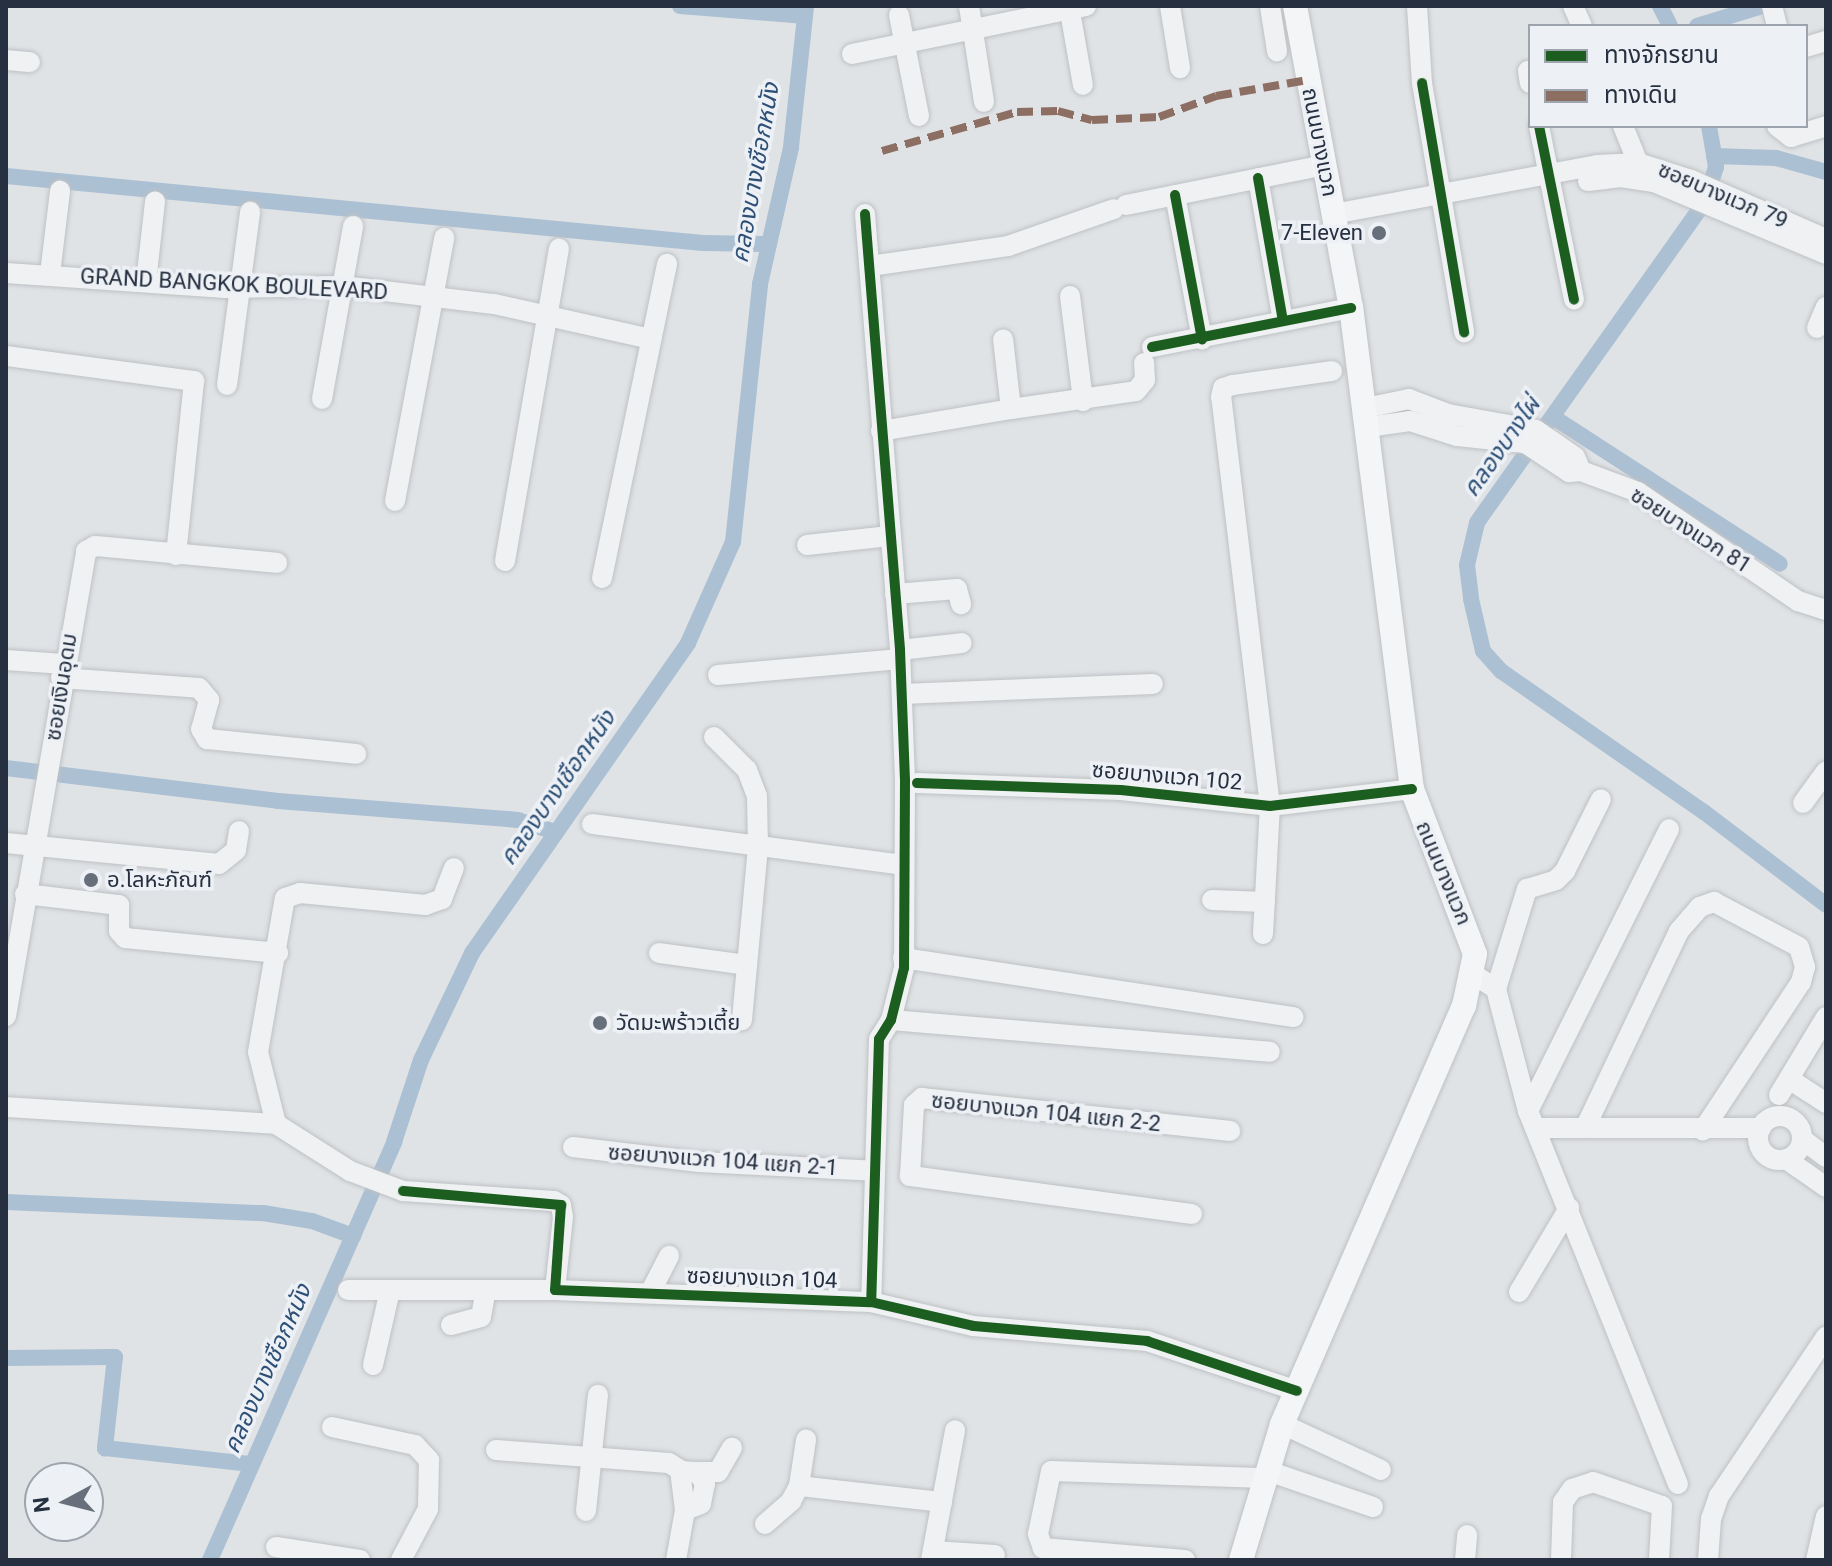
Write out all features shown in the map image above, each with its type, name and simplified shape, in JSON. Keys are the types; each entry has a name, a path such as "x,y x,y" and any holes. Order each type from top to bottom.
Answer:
{"main road":[{"name":"ถนนบางแวก","path":"1241,1560 1282,1424 1473,974 1471,937 1412,789 1351,308 1295,6"}],"street":[{"path":"969,6 984,102"},
{"path":"1170,6 1180,68"},
{"path":"1270,6 1277,51"},
{"path":"1417,6 1422,83 1464,332"},
{"path":"852,54 1075,7 1083,85"},
{"path":"899,15 919,116"},
{"path":"6,60 30,62"},
{"path":"1780,128 1791,137 1826,126"},
{"path":"1539,128 1574,300"},
{"path":"1624,128 1638,163"},
{"name":"ซอยบางแวก 79","path":"1335,221 1638,163 1826,254"},
{"path":"870,266 1008,246 1120,207 1324,165"},
{"path":"1258,178 1283,321"},
{"name":"ซอยบางแวก 79","path":"1550,181 1640,179 1697,192"},
{"path":"50,274 60,191"},
{"path":"1175,195 1202,339"},
{"name":"ซอยบางแวก 79","path":"1718,201 1826,239"},
{"path":"146,282 155,202"},
{"path":"227,385 250,212"},
{"path":"865,214 900,654 904,865 902,989 891,1020 879,1039 871,1302"},
{"path":"322,399 353,226"},
{"path":"395,501 444,238"},
{"path":"505,561 559,249"},
{"path":"602,578 667,264"},
{"name":"GRAND BANGKOK BOULEVARD","path":"6,273 240,288 342,286 548,316 651,339"},
{"path":"1070,296 1083,401"},
{"path":"1817,328 1826,307"},
{"path":"881,431 1011,409 1083,401 1142,387 1148,355 1202,339 1351,308"},
{"path":"1003,339 1011,409"},
{"path":"6,356 194,381 176,555"},
{"path":"1263,934 1270,806 1221,397 1223,388 1233,385 1332,371"},
{"path":"1367,417 1409,399 1487,423 1536,430 1575,457 1581,471"},
{"name":"ซอยบางแวก 81","path":"1367,417 1410,421 1457,436 1525,443 1569,472 1581,471 1638,492 1798,601 1813,610 1826,610"},
{"path":"807,545 890,536"},
{"name":"ซอยเงินอุดม","path":"6,1016 12,943 25,894 62,671 86,551 95,546 277,563"},
{"path":"895,594 957,589 961,604"},
{"path":"718,675 900,654 962,643"},
{"path":"6,660 62,671 199,688 209,700 201,729 207,739 356,754"},
{"path":"902,694 1153,684"},
{"path":"714,737 755,782 758,847 742,1020"},
{"path":"1803,803 1826,771"},
{"name":"ซอยบางแวก 102","path":"917,783 1171,793 1270,806 1412,789"},
{"path":"1601,799 1565,871 1556,880 1527,889 1496,989 1531,1119 1678,1484"},
{"path":"592,824 904,865"},
{"path":"1531,1119 1669,829"},
{"path":"6,843 219,864 236,850 239,831"},
{"path":"276,1124 258,1052 278,953 285,898 291,893 425,905 442,899 454,868"},
{"path":"25,894 119,905 119,931 125,938 278,953"},
{"path":"1212,900 1265,902"},
{"path":"1585,1128 1679,931 1700,907 1714,902 1799,947 1805,967 1801,982 1703,1130"},
{"path":"659,953 747,965"},
{"path":"903,958 1294,1017"},
{"path":"1473,974 1496,989"},
{"path":"1826,1017 1784,1087 1826,1103"},
{"path":"891,1020 1270,1052"},
{"name":"ซอยบางแวก 104 แยก 2-2","path":"910,1156 914,1105 922,1098 1230,1131"},
{"path":"6,1107 276,1124 350,1171 403,1191 561,1205 555,1290"},
{"path":"1531,1119 1585,1128 1703,1130 1761,1128 1771,1118 1786,1117 1798,1125 1802,1139 1797,1152 1786,1159"},
{"path":"1761,1128 1761,1149 1772,1158 1786,1159 1826,1187"},
{"path":"1802,1139 1826,1157"},
{"name":"ซอยบางแวก 104 แยก 2-1","path":"573,1147 699,1162 875,1163"},
{"path":"875,1163 910,1156 910,1176 1192,1214"},
{"path":"1519,1292 1569,1208"},
{"path":"650,1293 669,1256"},
{"name":"ซอยบางแวก 104","path":"348,1290 555,1290 871,1302 973,1326 1147,1341 1297,1391"},
{"path":"373,1365 390,1290"},
{"path":"451,1325 481,1317 486,1290"},
{"path":"1708,1560 1711,1519 1719,1496 1826,1337"},
{"path":"586,1511 598,1395"},
{"path":"1282,1424 1381,1470"},
{"path":"332,1427 415,1445 429,1460 428,1509 401,1560"},
{"path":"955,1430 932,1556 995,1555"},
{"path":"765,1524 799,1486 806,1440"},
{"path":"496,1450 669,1463 689,1472 718,1472 732,1448"},
{"path":"1185,1560 1043,1548 1038,1534 1051,1471 1267,1475 1373,1507"},
{"path":"676,1560 689,1472"},
{"path":"1561,1560 1563,1502 1572,1489 1593,1482 1662,1506 1659,1560"},
{"path":"799,1486 942,1502"},
{"path":"1816,1560 1826,1516"},
{"path":"1465,1560 1467,1535"},
{"path":"276,1547 360,1560"}],"waterway":[{"path":"680,6 805,16"},
{"name":"คลองบางเชือกหนัง","path":"210,1560 394,1142 421,1060 472,953 688,643 733,542 760,284 791,147 806,6"},
{"name":"คลองบางไผ่","path":"1660,6 1669,24"},
{"path":"1704,24 1762,6"},
{"name":"คลองบางไผ่","path":"1709,128 1716,167 1704,203 1477,523 1467,565 1471,599 1483,651 1501,671 1704,812 1826,905"},
{"path":"1714,156 1776,158 1826,172"},
{"path":"6,176 703,243 769,244"},
{"path":"1553,417 1780,564"},
{"path":"6,768 278,801 518,820 556,832"},
{"path":"6,1202 263,1213 312,1221 353,1236"},
{"path":"6,1358 115,1357 105,1448 249,1464"}],"marked path":[{"path":"882,151 1017,112 1058,111 1092,120 1159,117 1216,96 1308,80"}],"cycle path":[{"path":"1422,83 1464,332"},
{"path":"1539,128 1574,300"},
{"path":"1258,178 1283,321"},
{"path":"1175,195 1202,339"},
{"path":"865,214 900,650 905,780 904,968 891,1020 879,1039 871,1302"},
{"path":"1152,347 1351,308"},
{"path":"917,783 1121,790 1270,806 1412,789"},
{"path":"403,1191 561,1205 555,1290 871,1302 973,1326 1147,1341 1297,1391"}],"place":[{"name":"7-Eleven","path":"1379,233"},
{"name":"อ.โลหะภัณฑ์","path":"91,880"},
{"name":"วัดมะพร้าวเตี้ย","path":"600,1023"}]}
